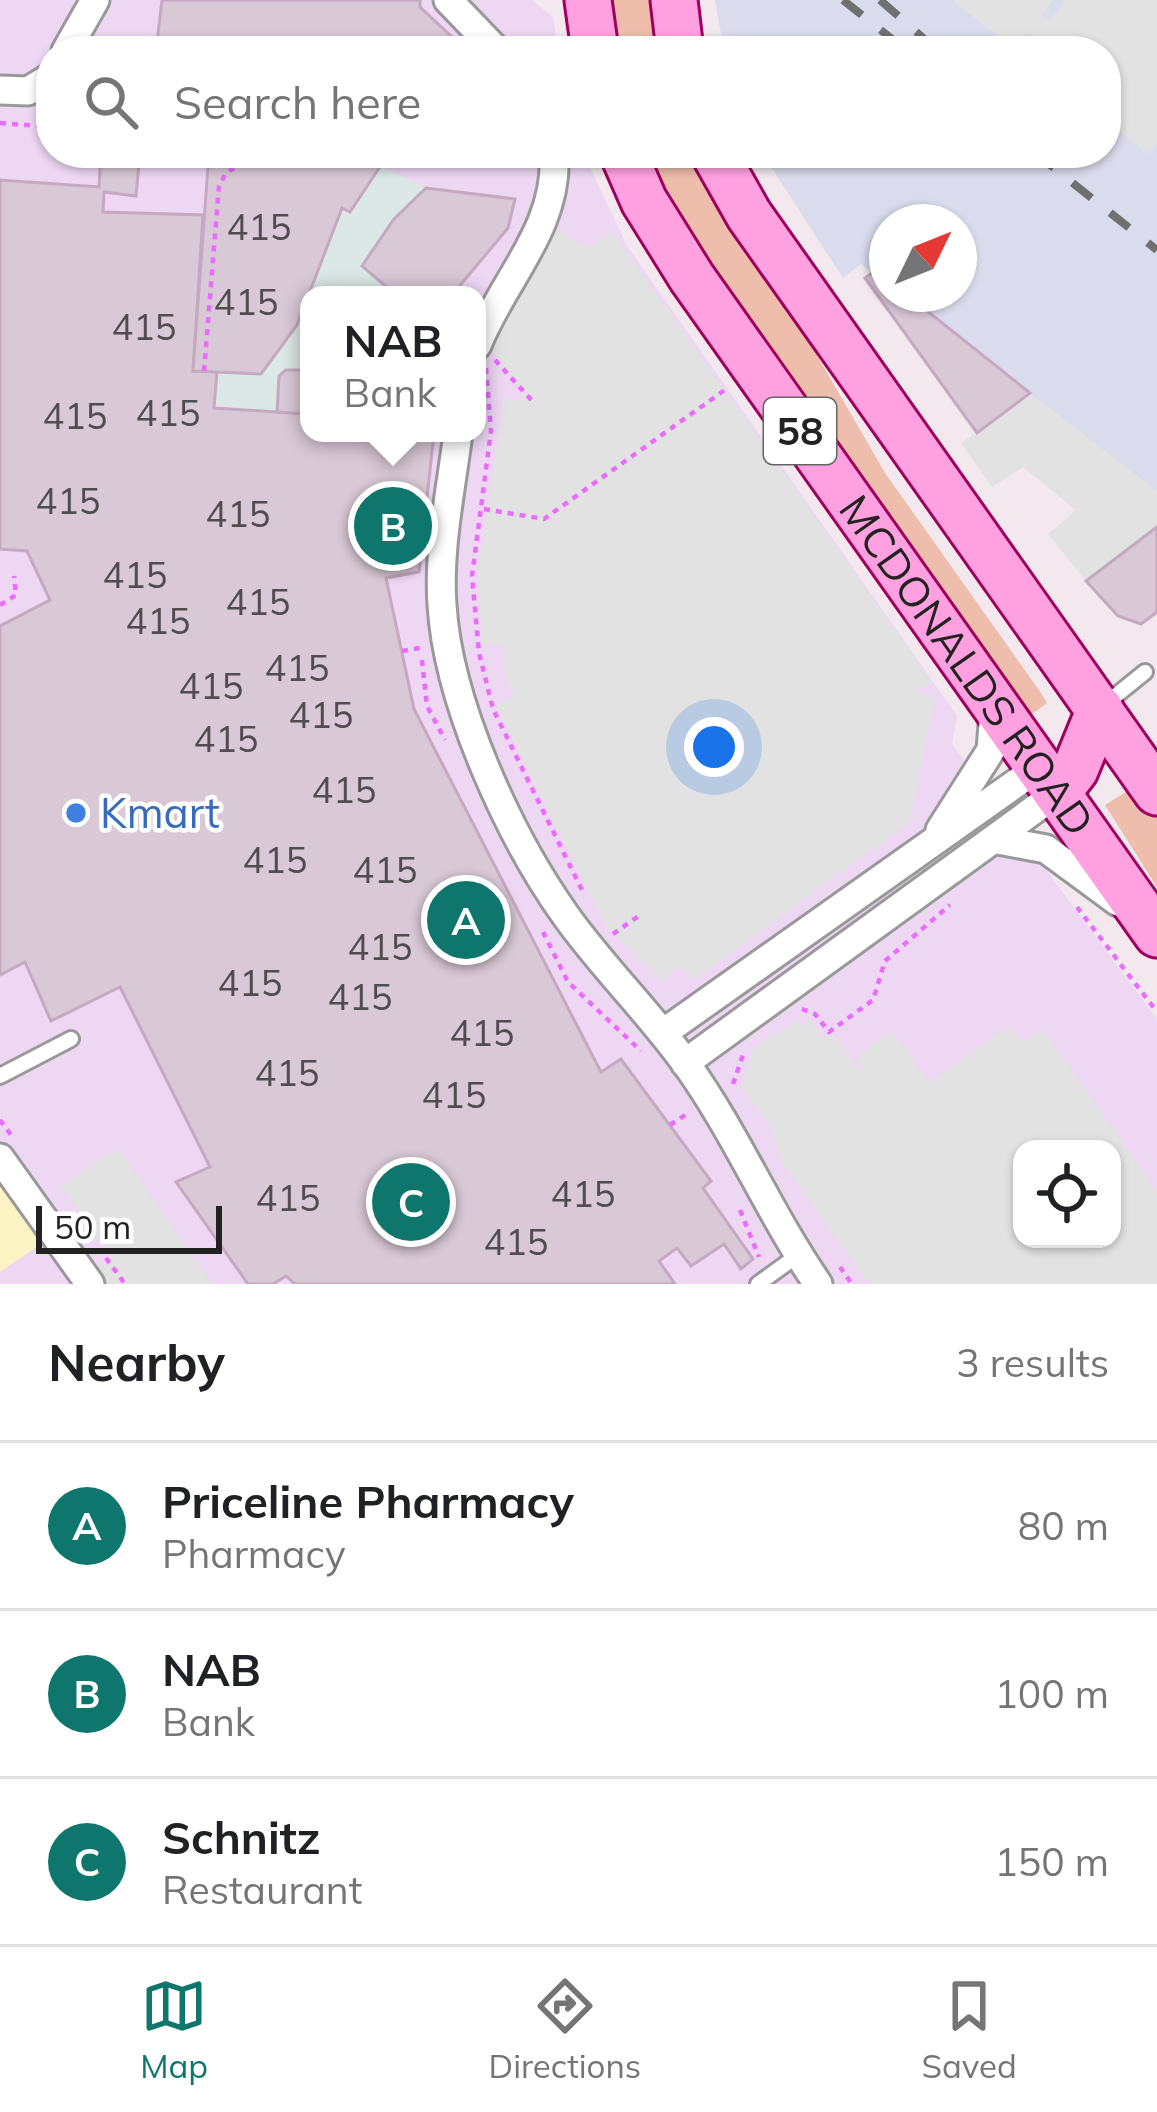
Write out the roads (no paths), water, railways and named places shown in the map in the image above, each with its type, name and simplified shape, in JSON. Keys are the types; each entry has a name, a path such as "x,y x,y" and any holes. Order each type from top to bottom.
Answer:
{"main road":[{"path":"588,0 593,36"},
{"path":"674,0 678,36"},
{"name":"MCDONALDS ROAD","path":"630,168 644,201 692,278 1157,935"},
{"name":"MCDONALDS ROAD","path":"723,168 749,214 1157,792"},
{"path":"1048,780 1100,709"}],"street":[{"path":"74,36 94,0"},
{"path":"448,0 483,36"},
{"path":"0,90 36,88"},
{"path":"486,325 499,295 539,234 554,168"},
{"path":"457,442 441,581 446,646 463,713 564,913 686,1063 750,1161 818,1284"},
{"path":"931,844 993,744 997,722 992,700"},
{"path":"663,1033 931,844 1048,780"},
{"path":"686,1063 998,840 1048,780"},
{"path":"998,840 1046,849 1086,875 1157,935"},
{"path":"0,1158 90,1284"}],"lane":[{"path":"1100,709 1145,671"},
{"path":"0,1076 71,1040"},
{"path":"762,1281 798,1255"}],"railway":[{"path":"843,0 888,36"},
{"path":"880,0 921,36"},
{"path":"1054,168 1157,250"}],"place":[{"name":"NAB","path":"393,526"},
{"name":"Kmart","path":"76,813"},
{"name":"Priceline Pharmacy","path":"466,920"},
{"name":"Schnitz","path":"411,1202"}]}
